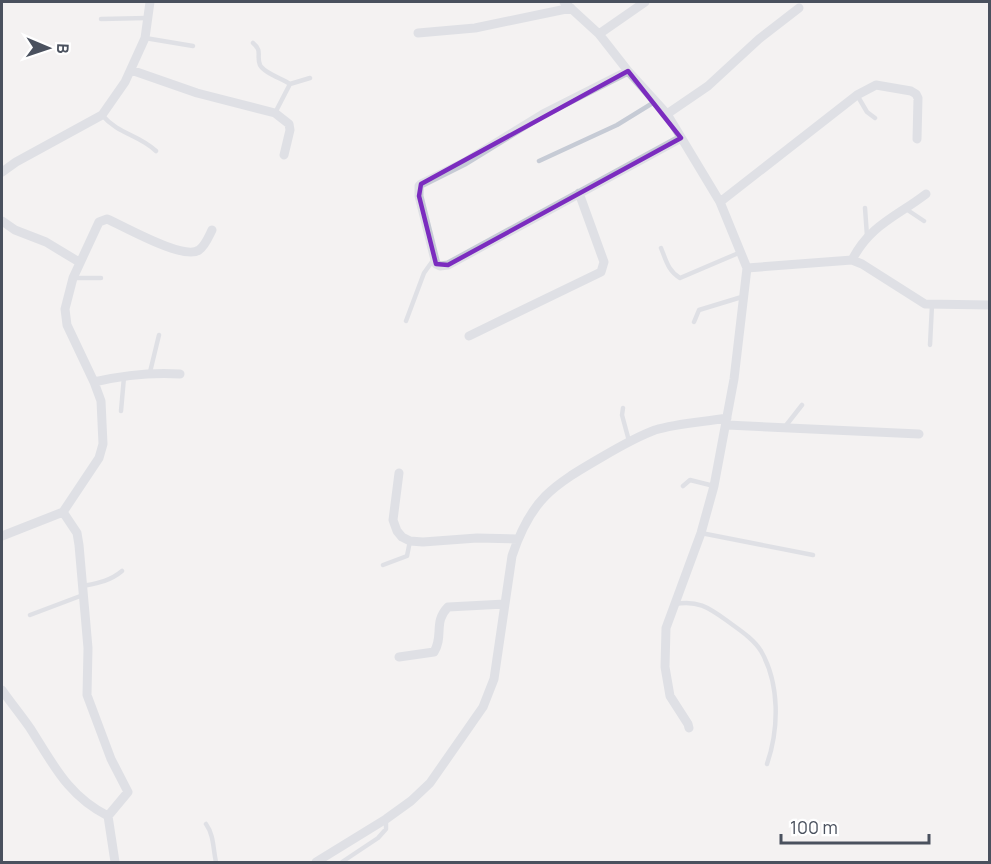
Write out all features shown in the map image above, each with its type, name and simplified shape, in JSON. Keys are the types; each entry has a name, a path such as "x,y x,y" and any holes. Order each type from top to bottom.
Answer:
{"street":[{"path":"2,172 102,115 131,70 146,38 150,2"},
{"path":"599,34 645,2"},
{"path":"418,33 475,28 568,5 599,34 668,114 720,202 741,252 747,268 745,296 727,422 714,486 701,533 666,628 665,667 670,696 688,724 688,728"},
{"path":"668,114 708,86 759,39 799,8"},
{"path":"131,70 197,93 275,113 289,124 290,130 284,155"},
{"path":"628,70 543,114 465,162 421,184 418,190 419,196 434,259 440,266 448,265 681,138"},
{"path":"720,202 856,95 876,85 916,94 918,98 917,139"},
{"path":"470,336 601,272 604,262 579,193"},
{"path":"852,260 867,236 926,194"},
{"path":"2,536 63,512 99,458 103,444 101,401 65,318 73,278 95,228 102,220 115,223 178,250 191,253 199,250 212,230"},
{"path":"2,221 15,230 46,242 79,262"},
{"path":"747,268 852,260 862,264 919,301 932,305 990,305"},
{"path":"94,382 150,372 180,374"},
{"path":"316,862 386,819 430,783 483,707 494,679 512,556 532,511 546,493 561,480 629,441 656,430 727,422 840,432 919,434"},
{"path":"399,473 393,520 397,531 410,541 518,539"},
{"path":"63,512 77,533 88,648 87,695 111,759 128,792 108,816 115,862"},
{"path":"399,657 434,652 439,639 438,622 442,612 448,607 505,604"},
{"path":"2,690 66,784 94,809 108,816"}],"lane":[{"path":"101,19 147,18"},
{"path":"146,38 193,46"},
{"path":"252,42 260,52 259,63 262,68 291,84"},
{"path":"275,113 291,84 310,78"},
{"path":"856,95 867,112 876,118"},
{"path":"539,161 617,125 656,101"},
{"path":"102,115 111,126 147,143 156,151"},
{"path":"865,208 867,236"},
{"path":"906,209 924,221"},
{"path":"661,248 671,271 680,278 741,252"},
{"path":"406,321 424,273 434,259"},
{"path":"73,278 101,278"},
{"path":"694,322 699,310 745,296"},
{"path":"930,345 932,305"},
{"path":"150,372 159,335"},
{"path":"121,411 124,375"},
{"path":"784,428 802,405"},
{"path":"623,408 622,415 629,441"},
{"path":"683,486 690,480 714,486"},
{"path":"701,533 813,555"},
{"path":"384,565 407,556 410,541"},
{"path":"30,615 114,578 122,571"},
{"path":"675,604 689,602 705,606 760,649 774,688 776,707 771,753 767,764"},
{"path":"342,862 378,838 386,829 386,819"},
{"path":"206,824 210,829 216,862"}],"highlighted area":[{"path":"628,71 681,138 448,265 436,264 419,196 421,184"}]}
